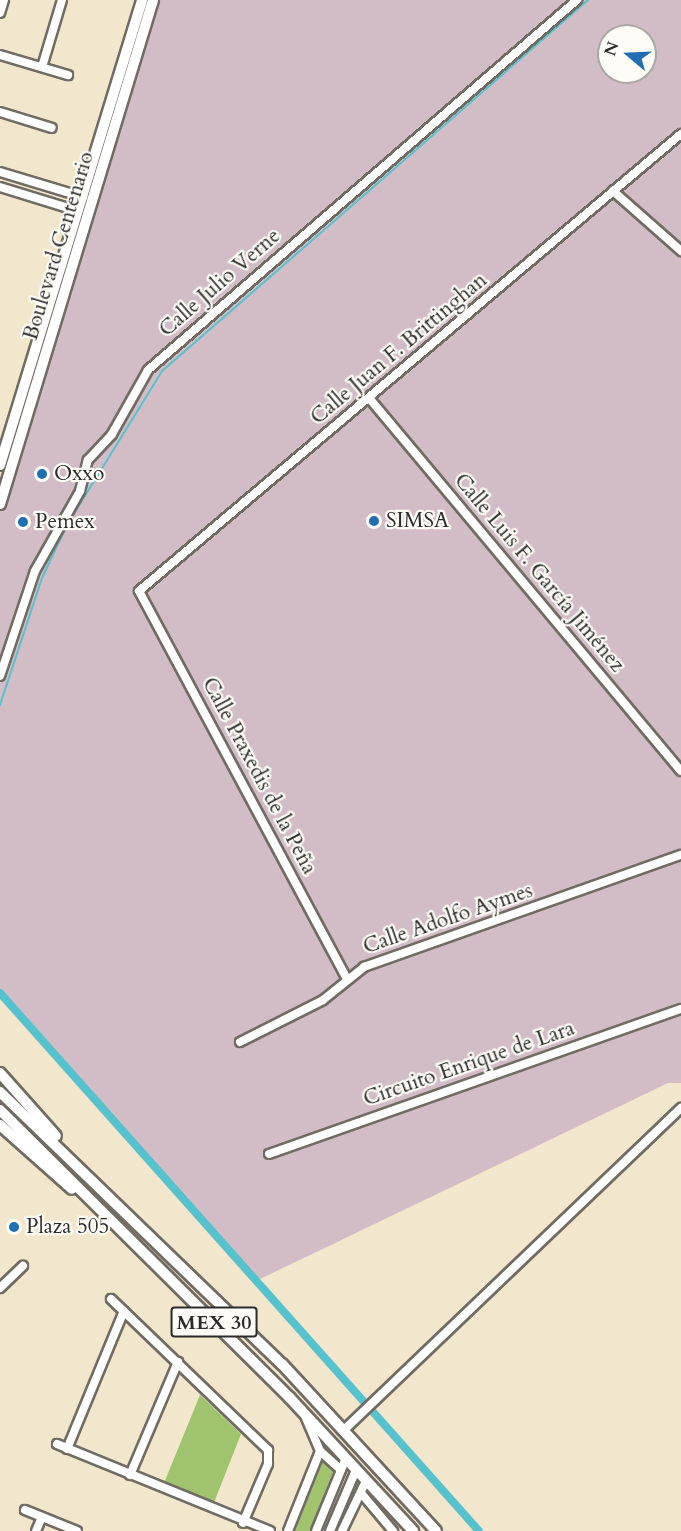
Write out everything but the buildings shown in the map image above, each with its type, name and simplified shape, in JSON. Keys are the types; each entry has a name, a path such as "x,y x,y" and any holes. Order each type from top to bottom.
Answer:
{"main road":[{"name":"Boulevard Centenario","path":"0,465 142,0"},
{"name":"Boulevard Centenario","path":"0,504 153,0"},
{"path":"77,254 83,197"},
{"path":"55,285 67,288"},
{"path":"0,1073 67,1154"},
{"name":"MEX 30","path":"0,1092 67,1154 345,1429 436,1531"},
{"name":"MEX 30","path":"0,1110 4,1122 110,1219 303,1412 413,1531"}],"street":[{"path":"0,13 4,0"},
{"path":"42,67 62,0"},
{"name":"Calle Julio Verne","path":"0,676 35,572 82,485 88,459 112,434 148,370 577,0"},
{"path":"0,55 68,75"},
{"path":"0,112 52,128"},
{"name":"Calle Juan F. Brittinghan","path":"140,591 681,134"},
{"path":"0,172 83,197"},
{"path":"0,198 1,188 78,211"},
{"path":"613,191 681,251"},
{"name":"Calle Luis F. García Jiménez","path":"369,398 681,771"},
{"name":"Calle Praxedis de la Peña","path":"140,591 347,979"},
{"name":"Calle Adolfo Aymes","path":"240,1042 323,1000 364,967 681,855"},
{"name":"Circuito Enrique de Lara","path":"269,1154 681,1009"},
{"path":"345,1429 681,1108"},
{"path":"0,1288 23,1266"},
{"path":"111,1299 262,1442 268,1464 243,1523"},
{"path":"67,1449 124,1311"},
{"path":"130,1475 178,1362"},
{"path":"303,1412 320,1451 341,1470"},
{"path":"57,1444 243,1523 270,1531"},
{"path":"288,1531 320,1451"},
{"path":"316,1531 346,1458"},
{"path":"330,1531 356,1470"},
{"path":"334,1520 344,1528 366,1481"},
{"path":"361,1492 393,1531"},
{"path":"342,1503 354,1507"},
{"path":"26,1510 77,1531"},
{"path":"36,1531 42,1517"}],"shaded area":[{"path":"146,0 681,0 681,1083 668,1083 258,1280 0,995 0,484"}],"green space":[{"path":"200,1395 241,1434 213,1505 164,1483"},
{"path":"321,1456 335,1467 310,1531 290,1531"}],"waterway":[{"path":"0,705 42,578 67,525 162,371 588,0"},
{"path":"0,993 479,1531"}],"place":[{"name":"Oxxo","path":"42,474"},
{"name":"SIMSA","path":"374,521"},
{"name":"Pemex","path":"23,522"},
{"name":"Plaza 505","path":"14,1227"}]}
